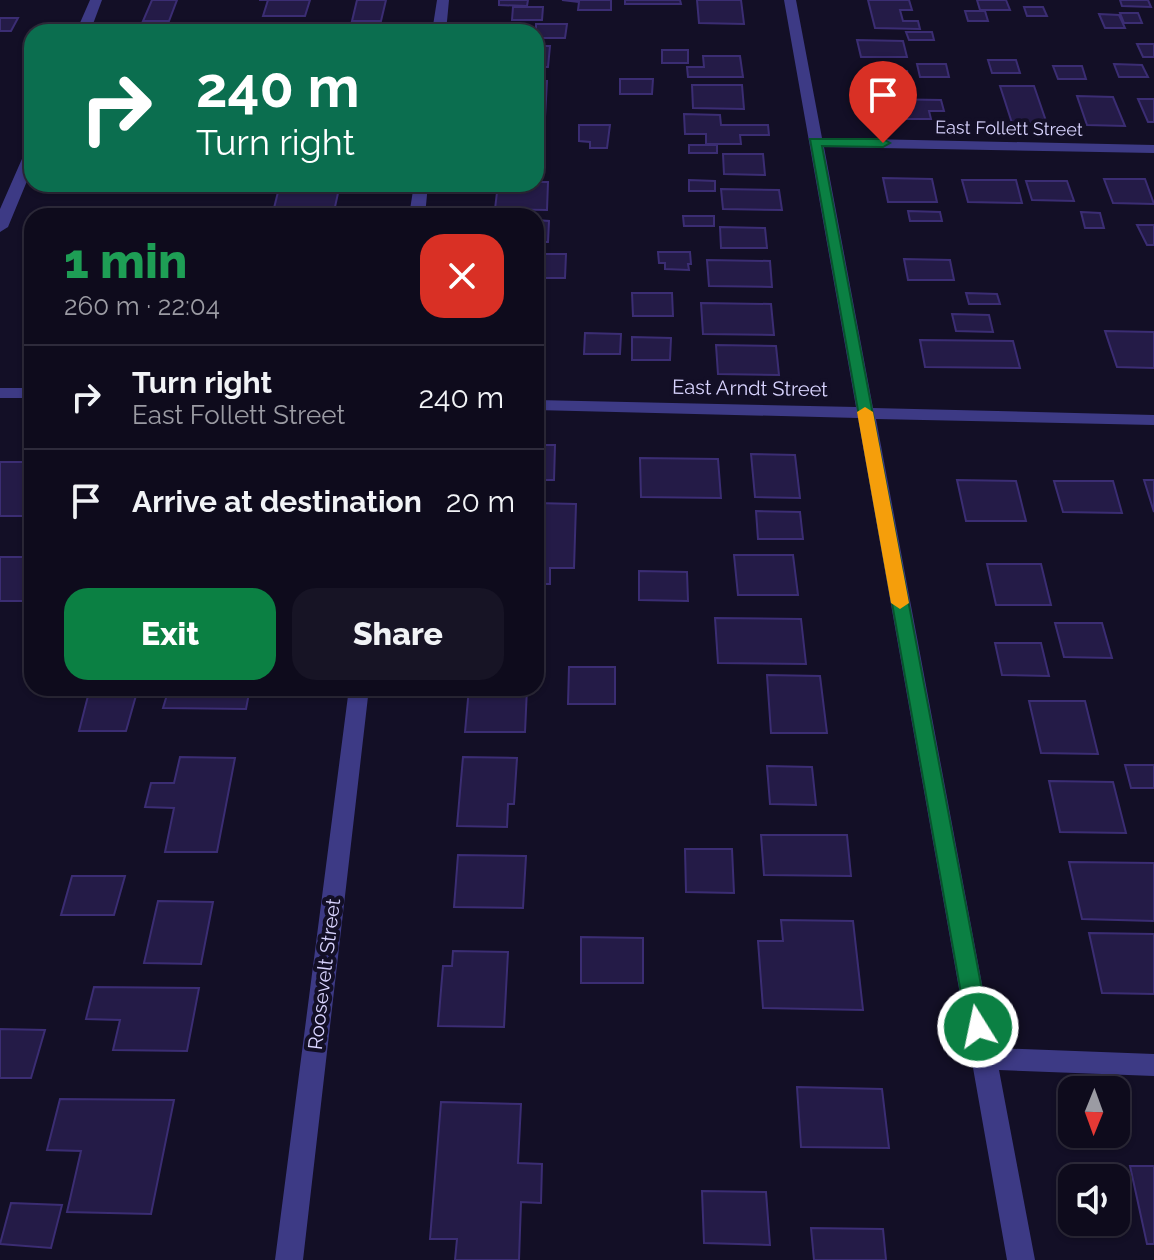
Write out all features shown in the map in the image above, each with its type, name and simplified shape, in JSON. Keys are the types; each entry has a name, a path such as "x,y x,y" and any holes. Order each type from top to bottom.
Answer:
{"street":[{"path":"86,24 96,0"},
{"path":"440,24 443,0"},
{"path":"790,0 1021,1260"},
{"name":"East Follett Street","path":"815,142 1154,149"},
{"path":"0,227 24,171"},
{"path":"0,393 24,393"},
{"name":"East Arndt Street","path":"544,405 1154,420"},
{"name":"Roosevelt Street","path":"289,1260 358,696"},
{"path":"984,1058 1154,1065"}],"building":[{"path":"152,0 177,0 169,21 143,21"},
{"path":"268,0 310,0 305,16 263,16"},
{"path":"357,0 386,0 381,21 352,21"},
{"path":"499,0 528,0 527,6 499,5"},
{"path":"562,0 611,0 611,10 578,10 579,2"},
{"path":"625,0 680,0 681,4 625,4"},
{"path":"697,0 741,0 744,24 699,23"},
{"path":"868,0 909,0 912,10 900,10 903,21 918,21 920,29 875,28"},
{"path":"977,0 1006,0 1010,10 980,10"},
{"path":"1120,0 1148,0 1151,7 1122,6"},
{"path":"513,7 543,7 542,20 512,20"},
{"path":"1024,7 1043,7 1047,16 1027,16"},
{"path":"965,11 985,11 988,21 968,21"},
{"path":"1120,13 1138,13 1142,23 1124,23"},
{"path":"1099,14 1119,15 1125,28 1105,28"},
{"path":"0,18 18,18 11,31 0,31"},
{"path":"544,24 567,24 565,38 544,38"},
{"path":"906,32 932,32 934,40 909,40"},
{"path":"857,40 903,41 907,57 861,57"},
{"path":"1137,44 1154,44 1154,57 1143,57"},
{"path":"544,46 550,46 548,67 544,67"},
{"path":"662,50 688,50 688,63 662,63"},
{"path":"703,56 740,56 743,77 688,77 687,67 704,67"},
{"path":"988,60 1016,60 1020,73 992,73"},
{"path":"917,64 946,64 949,77 920,77"},
{"path":"1114,64 1142,65 1148,77 1119,77"},
{"path":"1053,66 1082,66 1086,79 1058,79"},
{"path":"874,70 907,71 912,91 878,91"},
{"path":"620,79 653,79 652,94 620,94"},
{"path":"544,81 547,81 545,117"},
{"path":"692,85 742,85 744,109 693,108"},
{"path":"1000,86 1034,86 1047,124 1012,123"},
{"path":"1077,96 1113,97 1125,126 1087,125"},
{"path":"878,99 941,100 944,111 929,111 931,119 882,119"},
{"path":"1138,99 1154,99 1154,122 1148,122"},
{"path":"684,114 720,115 721,125 768,125 769,135 740,135 741,144 706,144 706,134 685,134"},
{"path":"579,125 610,125 607,148 590,148 590,142 579,141"},
{"path":"689,145 717,145 717,153 689,153"},
{"path":"723,154 763,154 765,175 724,174"},
{"path":"883,178 932,179 937,202 888,202"},
{"path":"1104,179 1145,179 1154,204 1113,203"},
{"path":"689,180 715,181 715,191 689,191"},
{"path":"962,180 1016,180 1022,203 968,202"},
{"path":"1026,181 1067,181 1074,201 1032,200"},
{"path":"544,182 548,182 547,210 495,208 497,192 544,192"},
{"path":"721,189 779,190 782,210 723,209"},
{"path":"278,192 338,192 335,208 274,208"},
{"path":"908,211 940,212 942,221 910,221"},
{"path":"1081,212 1100,213 1104,228 1085,228"},
{"path":"683,216 714,216 714,226 684,226"},
{"path":"544,221 549,221 548,242 544,242"},
{"path":"1137,225 1154,225 1154,245 1147,245"},
{"path":"720,227 765,228 767,248 721,248"},
{"path":"658,252 690,252 689,270 665,269 665,263 659,263"},
{"path":"544,254 566,254 565,278 544,278"},
{"path":"904,259 950,260 954,280 908,280"},
{"path":"707,260 770,261 772,287 709,286"},
{"path":"632,293 672,293 673,316 633,316"},
{"path":"966,293 997,294 1000,304 969,304"},
{"path":"701,303 771,304 774,335 703,334"},
{"path":"952,314 989,315 993,332 956,331"},
{"path":"1105,331 1154,332 1154,368 1117,367"},
{"path":"585,333 621,334 620,354 584,354"},
{"path":"632,337 671,338 670,360 632,360"},
{"path":"920,340 1013,341 1020,368 925,367"},
{"path":"716,345 776,346 779,375 718,374"},
{"path":"544,445 555,445 554,480 544,480"},
{"path":"751,454 795,455 800,498 755,497"},
{"path":"640,458 718,459 721,498 641,497"},
{"path":"0,462 24,462 24,516 0,516"},
{"path":"957,480 1016,481 1026,521 966,521"},
{"path":"1144,480 1154,480 1154,512"},
{"path":"1054,481 1113,481 1122,513 1063,512"},
{"path":"544,503 576,504 574,568 550,568 550,584 544,584"},
{"path":"756,511 800,512 803,539 758,539"},
{"path":"734,555 793,555 798,595 738,595"},
{"path":"0,557 24,557 24,601 0,601"},
{"path":"987,564 1041,564 1051,605 996,605"},
{"path":"639,571 687,572 688,601 639,600"},
{"path":"715,618 801,619 806,664 718,663"},
{"path":"1055,623 1102,623 1112,658 1064,657"},
{"path":"995,643 1041,643 1049,676 1002,675"},
{"path":"569,667 615,667 615,704 568,704"},
{"path":"767,675 820,676 827,733 771,733"},
{"path":"88,696 136,696 126,731 79,731"},
{"path":"167,696 248,696 246,709 163,708"},
{"path":"468,696 527,696 525,732 465,732"},
{"path":"1029,701 1085,701 1098,754 1041,753"},
{"path":"180,757 235,758 217,852 165,852 174,808 145,807 151,783 174,783"},
{"path":"463,757 517,758 514,804 508,804 507,827 457,826"},
{"path":"1125,765 1154,765 1154,788 1131,788"},
{"path":"767,766 812,767 816,805 770,804"},
{"path":"1049,781 1113,782 1126,833 1060,832"},
{"path":"761,835 847,835 851,876 764,875"},
{"path":"685,849 732,849 734,893 686,892"},
{"path":"458,855 526,856 523,908 454,907"},
{"path":"1069,862 1154,863 1154,921 1082,919"},
{"path":"72,876 125,876 114,915 61,915"},
{"path":"158,901 213,902 201,964 144,963"},
{"path":"781,920 853,921 863,1010 763,1008 758,941 783,941"},
{"path":"1089,933 1154,934 1154,994 1102,993"},
{"path":"581,937 643,938 643,983 581,983"},
{"path":"453,951 508,952 504,1027 438,1026 443,966 452,966"},
{"path":"94,987 199,988 187,1051 113,1050 120,1020 86,1019"},
{"path":"0,1029 45,1030 31,1078 0,1078"},
{"path":"797,1087 882,1089 889,1148 801,1147"},
{"path":"60,1099 174,1100 151,1214 67,1212 81,1151 47,1150"},
{"path":"441,1102 521,1104 518,1163 542,1164 541,1203 521,1202 519,1260 455,1260 457,1239 430,1239"},
{"path":"1130,1166 1154,1166 1154,1244 1147,1244"},
{"path":"702,1191 766,1192 770,1245 704,1243"},
{"path":"11,1203 62,1205 51,1248 0,1244"},
{"path":"811,1228 883,1229 886,1260 814,1260"}],"slow traffic":[{"path":"865,412 900,603"}],"route":[{"path":"883,143 815,142 978,1027"}]}
